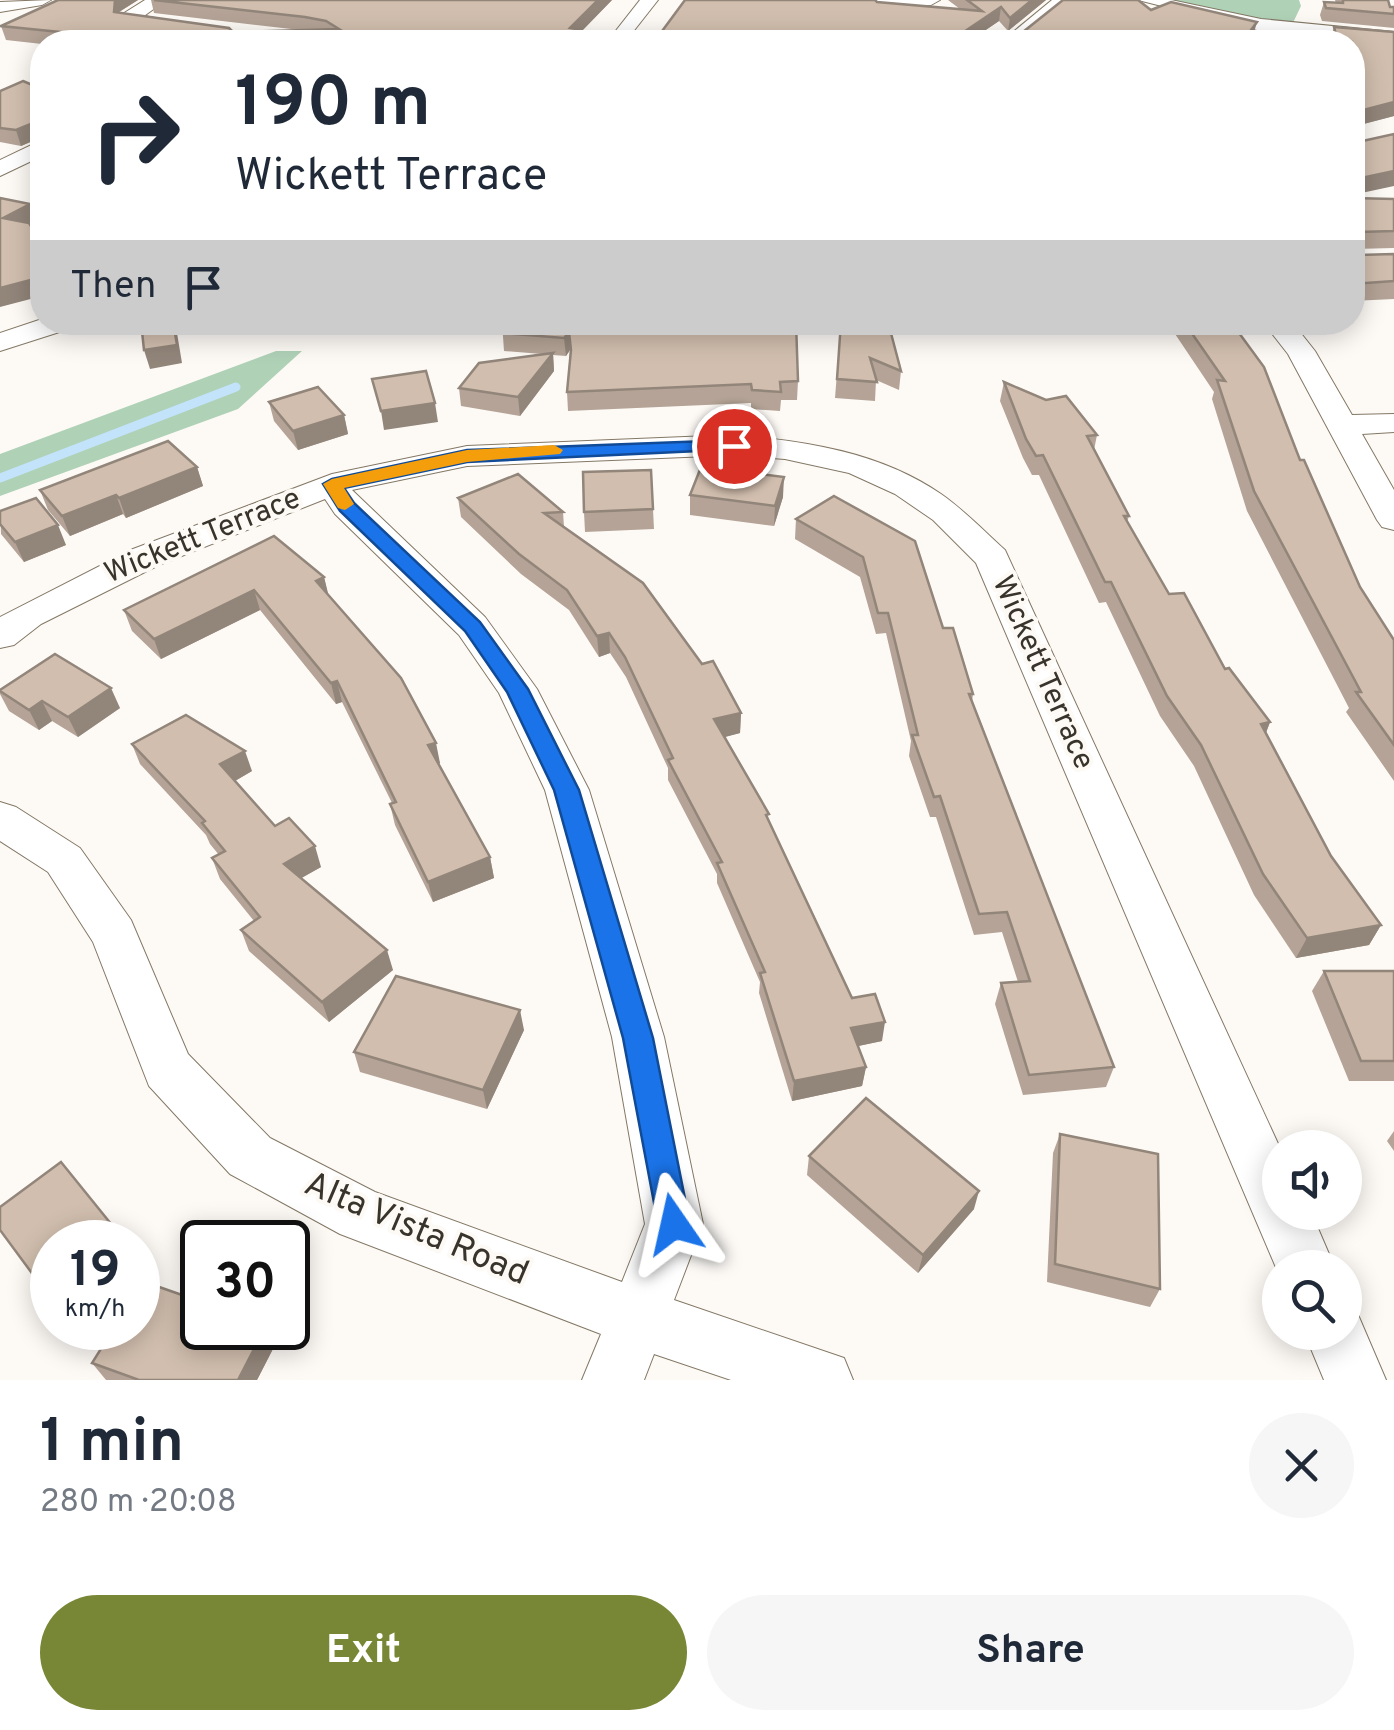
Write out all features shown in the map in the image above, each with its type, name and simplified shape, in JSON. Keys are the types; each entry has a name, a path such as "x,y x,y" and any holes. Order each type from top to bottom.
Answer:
{"street":[{"path":"4,0 26,0"},
{"path":"0,7 42,0"},
{"path":"158,0 127,18 192,28"},
{"path":"625,30 648,0"},
{"path":"718,0 791,5 931,0"},
{"path":"1025,30 1063,0"},
{"path":"1148,0 1276,30"},
{"path":"1365,38 1394,38"},
{"path":"0,169 30,153"},
{"path":"0,342 30,332"},
{"path":"1288,335 1301,351 1394,520"},
{"path":"1344,426 1394,423"},
{"name":"Wickett Terrace","path":"0,636 28,614 146,557 332,484 467,456 734,446 773,448 840,461 884,476 928,500 992,558 1262,1168"},
{"path":"332,484 346,507 472,626 517,689 567,790 638,1038 674,1224 613,1380"},
{"name":"Alta Vista Road","path":"0,819 64,860 114,934 168,1069 250,1156 360,1214 638,1318 822,1380"},
{"path":"1342,1350 1356,1380"}],"green space":[{"path":"1147,0 1299,0 1301,6 1290,29"},
{"path":"276,351 302,351 238,409 0,496 0,454"}],"building":[{"path":"58,0 115,0 114,12 231,30 41,30 1,26"},
{"path":"154,0 598,0 570,28 576,29 304,30 339,29 326,21 305,17"},
{"path":"685,0 875,0 982,11 967,0 1032,0 1010,18 1001,7 967,30 663,30"},
{"path":"1063,0 1138,0 1151,10 1171,2 1257,22 1251,30 1026,30"},
{"path":"1388,0 1394,14 1326,8 1324,2"},
{"path":"1334,27 1394,32 1394,102 1365,110 1365,30"},
{"path":"23,81 30,84 30,124 16,130 0,128 0,91"},
{"path":"1394,134 1394,171 1365,177 1365,140"},
{"path":"0,198 30,204 3,218 30,225 30,280 0,288"},
{"path":"1365,198 1394,199 1394,231 1365,232"},
{"path":"1394,254 1394,281 1365,283 1365,255"},
{"path":"142,335 175,335 177,345 144,350"},
{"path":"569,335 796,335 798,381 780,382 781,392 752,390 751,384 567,392"},
{"path":"840,335 891,335 901,371 870,358 877,382 837,379"},
{"path":"1193,335 1241,335 1264,367 1300,460 1304,460 1360,587 1394,640 1394,745 1356,692 1361,692 1254,491 1217,380 1225,381"},
{"path":"553,353 518,397 459,388 479,363"},
{"path":"426,371 435,403 381,411 372,379"},
{"path":"1004,382 1046,400 1066,396 1097,435 1087,436 1129,516 1124,516 1169,594 1184,593 1225,669 1229,668 1270,722 1261,724 1331,856 1381,925 1307,938 1263,874 1201,745 1167,696 1043,455 1036,456 1026,439"},
{"path":"318,387 344,415 293,431 269,402"},
{"path":"168,441 197,467 62,516 40,490"},
{"path":"701,467 784,477 775,506 690,495"},
{"path":"651,470 653,509 584,512 583,472"},
{"path":"518,474 563,512 544,513 643,583 702,664 713,661 741,713 714,719 769,814 766,815 852,998 875,994 885,1022 851,1028 866,1067 794,1081 760,973 765,972 717,863 722,862 668,760 673,758 625,657 609,633 597,636 567,590 519,554 458,498"},
{"path":"834,496 915,541 943,628 953,628 973,694 969,694 1114,1067 1029,1075 1001,983 1030,981 1007,912 979,914 940,796 934,797 912,735 918,735 888,613 878,613 863,557 796,519"},
{"path":"36,498 58,525 15,542 0,524 0,511"},
{"path":"274,536 324,577 316,581 401,678 436,743 428,745 490,857 428,882 390,804 396,802 337,681 331,683 254,590 154,639 124,610"},
{"path":"55,654 111,688 68,717 42,701 29,710 0,691 0,690"},
{"path":"186,715 245,751 220,764 275,826 289,818 315,846 284,864 387,950 322,1002 241,930 260,917 212,858 225,851 202,823 205,821 132,744"},
{"path":"1324,971 1394,971 1394,1061 1361,1061"},
{"path":"396,976 520,1010 483,1090 354,1052"},
{"path":"866,1098 979,1191 923,1255 809,1156"},
{"path":"1060,1134 1158,1154 1160,1289 1055,1264"},
{"path":"61,1162 108,1220 30,1220 30,1271 0,1230 0,1207"},
{"path":"160,1287 180,1294 180,1350 254,1350 238,1380 139,1380 92,1363 100,1350 160,1350"}],"waterway":[{"path":"0,478 236,387"}],"slow traffic":[{"path":"345,504 332,484 467,456 554,450"}],"route":[{"path":"674,1224 638,1038 567,790 517,689 472,626 346,507 332,484 467,456 588,448 734,446"}]}
